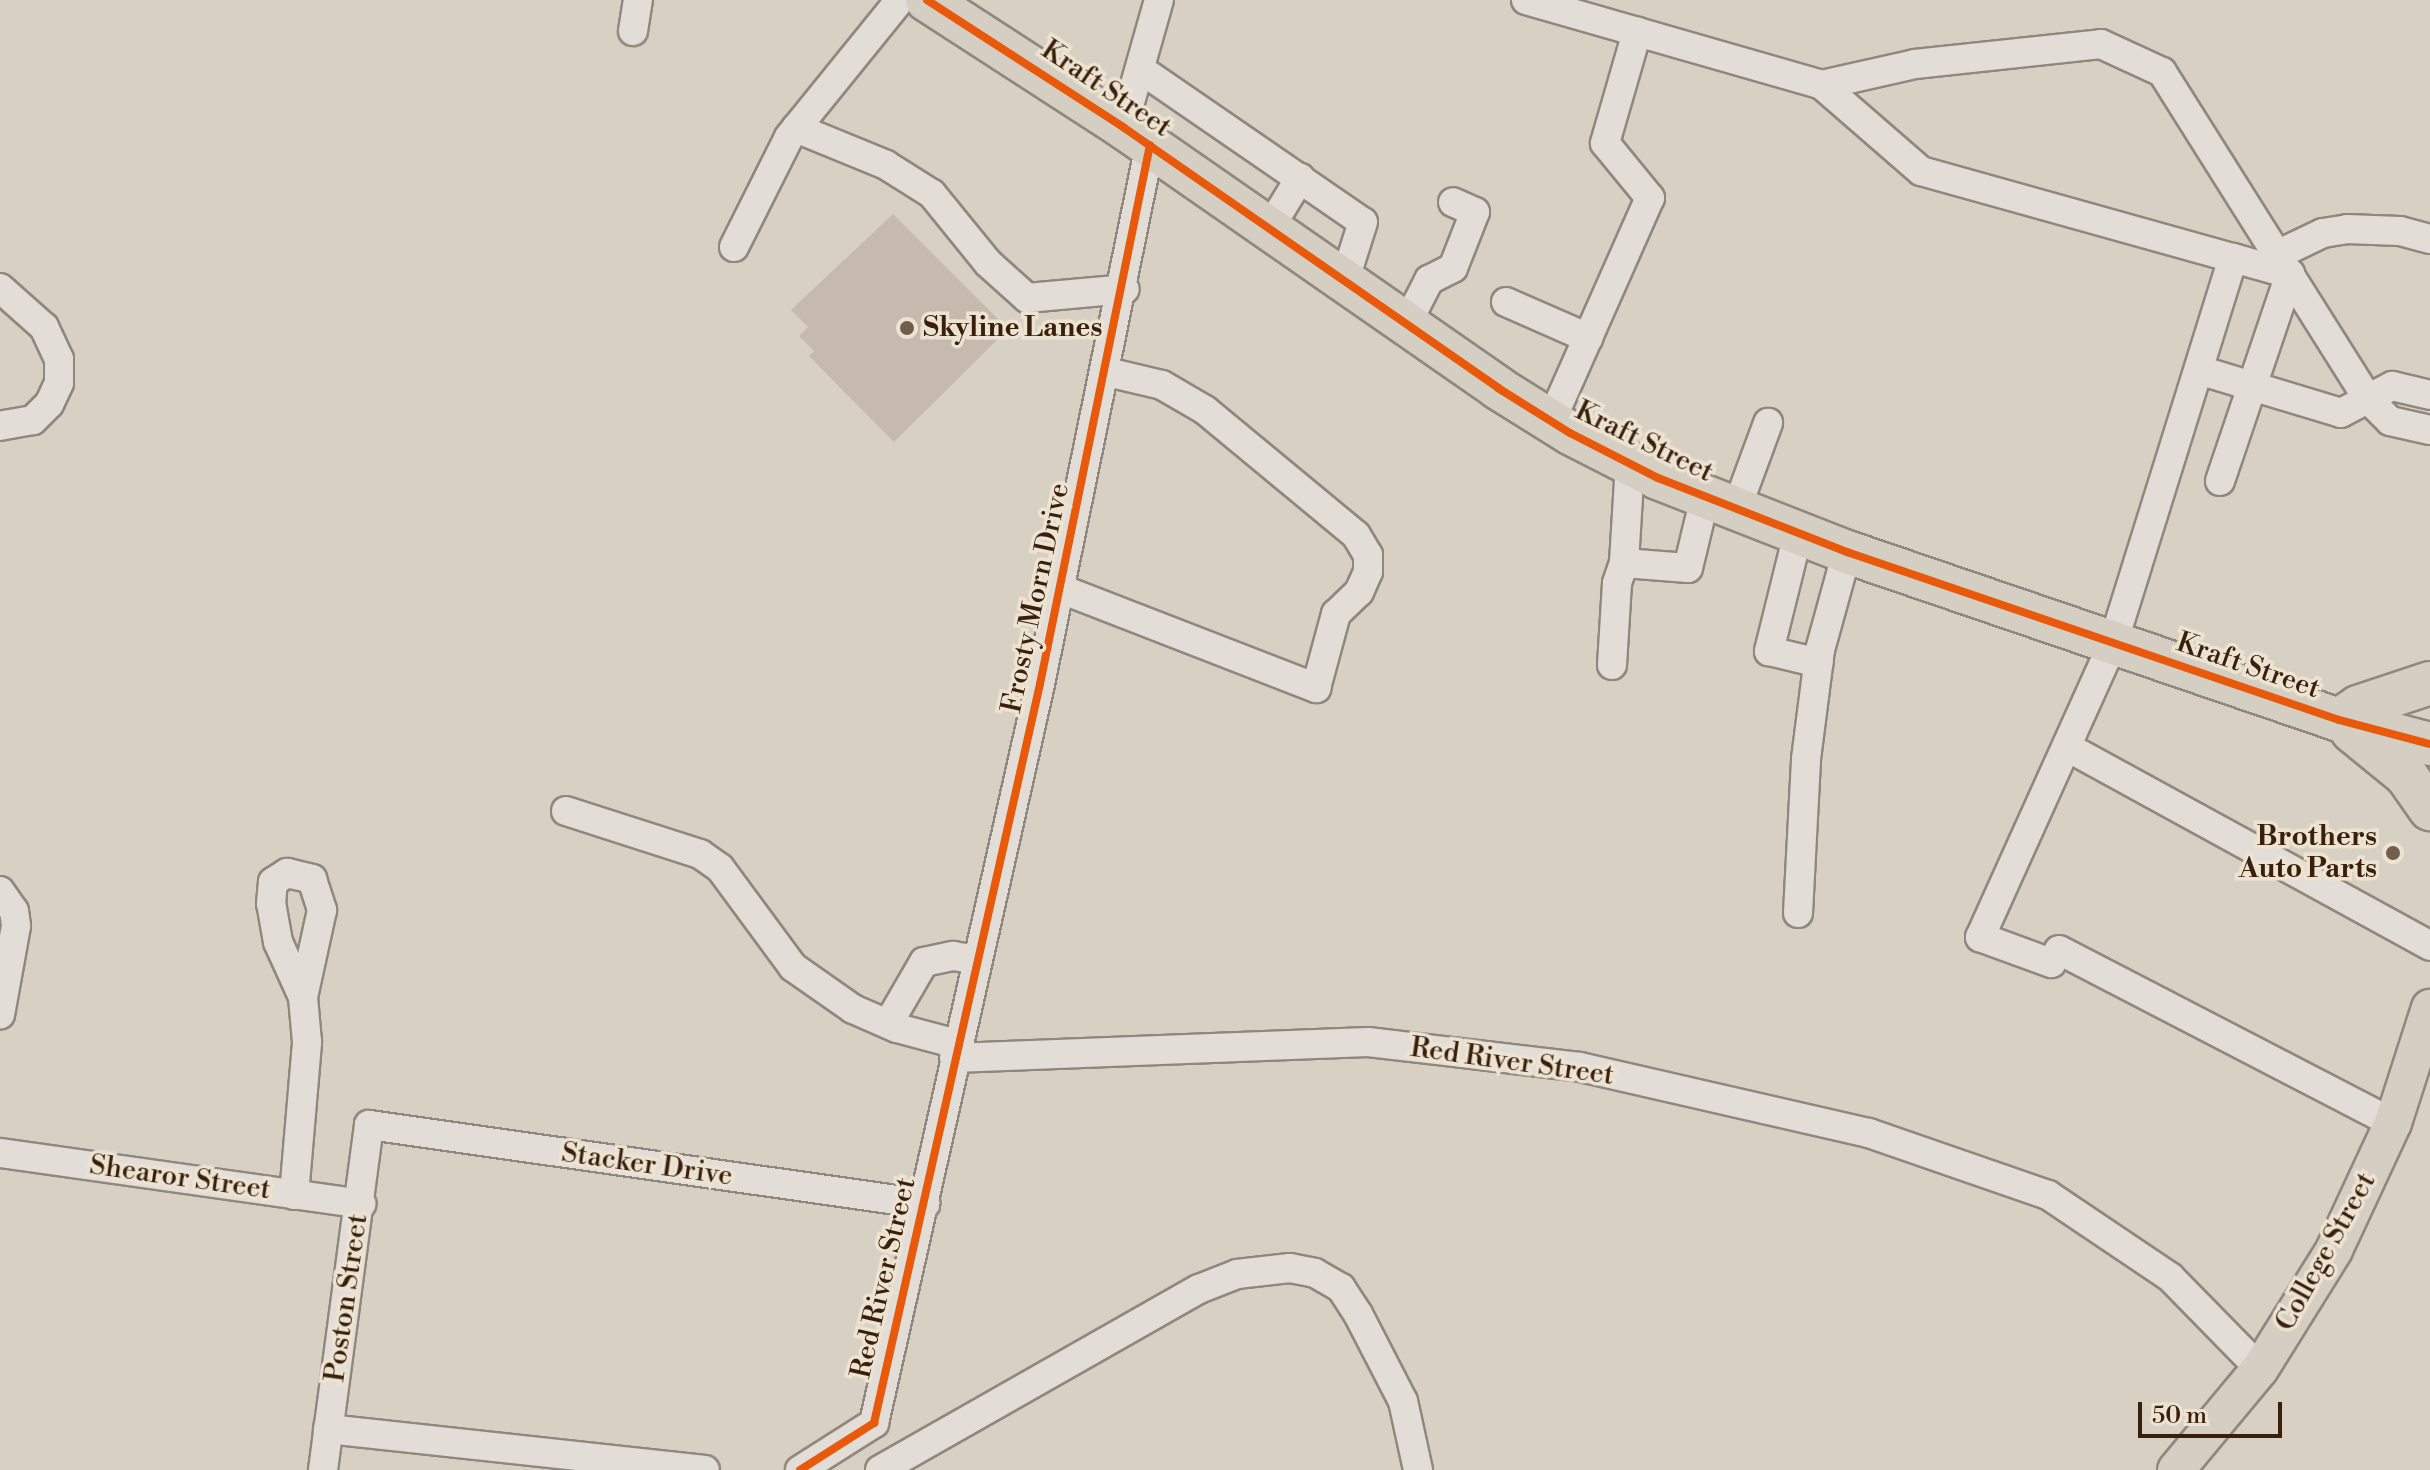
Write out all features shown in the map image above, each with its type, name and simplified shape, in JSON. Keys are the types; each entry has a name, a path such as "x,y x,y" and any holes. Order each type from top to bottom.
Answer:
{"highway":[{"name":"Kraft Street","path":"927,0 1137,136 1406,325 1551,421 1630,464 1720,504 1847,552 2339,720 2430,744"},
{"path":"2430,683 2358,707 2339,720 2406,775 2430,809"}],"main road":[{"name":"College Street","path":"2176,1470 2260,1369 2353,1214 2393,1123 2430,1008"}],"street":[{"path":"633,31 638,0"},
{"path":"734,247 758,189 796,128 900,0"},
{"name":"Frosty Morn Drive","path":"956,1051 1061,589 1125,289 1140,69 1159,0"},
{"path":"1526,0 1822,85 1921,171 2233,258 2284,264"},
{"path":"1551,421 1650,198 1605,143 1637,32"},
{"path":"1822,85 1915,64 2101,44 2162,72 2368,399 2390,421 2430,430"},
{"path":"1140,69 1363,222 1344,282"},
{"path":"796,128 886,165 932,194 988,263 1027,298 1125,289"},
{"path":"1269,229 1300,178"},
{"path":"1406,325 1429,280 1453,268 1475,212 1453,202"},
{"path":"2220,481 2252,387 2284,264 2323,233 2347,229 2400,231 2430,239"},
{"path":"2233,258 2202,371 2113,643 2069,748 1980,937 2051,963 2059,950 2393,1123"},
{"path":"0,288 44,327 59,359 59,383 49,404 33,420 0,426"},
{"path":"1506,302 1588,338"},
{"path":"2202,371 2341,413 2392,386 2430,395"},
{"path":"1061,589 1316,688 1336,614 1359,592 1368,572 1368,555 1356,535 1205,410 1162,385 1107,372"},
{"path":"1624,563 1688,568 1720,504 1768,423"},
{"path":"1612,665 1617,583 1624,563 1630,464"},
{"path":"1798,534 1769,651 1819,663"},
{"path":"1798,913 1806,759 1819,663 1847,552"},
{"path":"2069,748 2430,946"},
{"path":"566,811 700,854 720,868 793,967 853,1009 956,1051"},
{"path":"0,891 14,911 16,926 0,1015"},
{"path":"888,1024 924,962 953,956 977,960"},
{"path":"294,1195 307,1042 303,997"},
{"name":"Red River Street","path":"800,1470 874,1423 925,1204 956,1051 1368,1042 1580,1067 1869,1133 2048,1195 2170,1277 2260,1369"},
{"name":"Stacker Drive","path":"369,1125 925,1204"},
{"name":"Poston Street","path":"323,1470 361,1204 369,1125"},
{"name":"Shearor Street","path":"0,1153 361,1204"},
{"path":"880,1470 1199,1289 1237,1274 1290,1268 1315,1273 1341,1288 1358,1314 1403,1401 1418,1470"},
{"path":"328,1429 705,1470"}],"building":[{"name":"Skyline Lanes","path":"893,214 1008,329 894,442 809,356 814,351 799,336 808,327 791,310"}],"cycle path":[{"path":"927,0 1123,127 1498,388 1570,433 1658,478 1847,552 2339,720 2430,744"},
{"path":"800,1470 874,1423 1040,684 1150,145"}],"place":[{"name":"Skyline Lanes","path":"907,328"},
{"name":"Brothers Auto Parts","path":"2393,853"}]}
